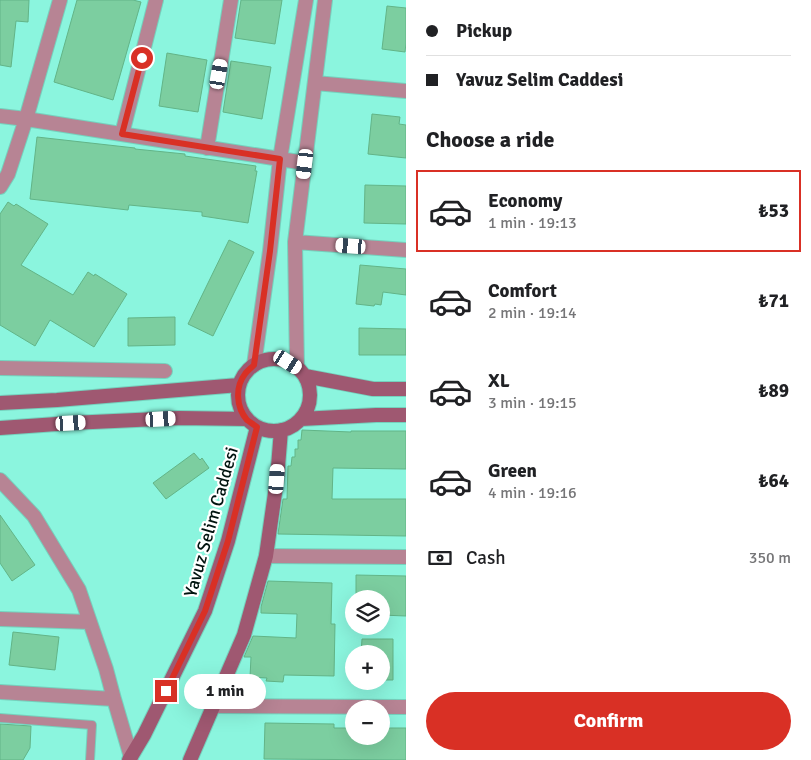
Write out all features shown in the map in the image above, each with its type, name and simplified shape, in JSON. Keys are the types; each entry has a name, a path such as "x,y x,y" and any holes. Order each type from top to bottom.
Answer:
{"main road":[{"path":"301,372 309,387 310,398 307,410 301,419 292,426 281,430 269,430 252,423 241,409 238,397 239,385 245,374 254,365 265,360 276,359 288,362 301,372 373,389 406,389"},
{"path":"0,403 239,385"},
{"path":"301,419 406,415"},
{"name":"Yavuz Selim Caddesi","path":"0,428 178,418 252,423 228,541 205,611 144,735 130,759"},
{"path":"190,760 244,635 266,556 277,479 281,430"}],"street":[{"path":"0,187 8,174 26,119 60,0"},
{"path":"122,134 156,0"},
{"path":"207,148 231,0"},
{"path":"254,365 270,251 280,159 306,0"},
{"path":"301,372 296,242 325,0"},
{"path":"315,84 406,91"},
{"path":"0,116 305,164"},
{"path":"296,242 406,250"},
{"path":"0,368 165,371"},
{"path":"0,480 34,516 79,590 106,669 130,759"},
{"path":"266,556 406,557"},
{"path":"0,619 90,622"},
{"path":"0,692 114,699"},
{"path":"213,706 406,707"}],"lane":[{"path":"0,718 92,725 90,760"}],"building":[{"path":"0,0 29,0 28,22 16,21 11,67 0,65"},
{"path":"77,0 133,0 141,2 113,100 54,82"},
{"path":"241,0 282,0 275,44 235,38"},
{"path":"387,6 406,8 405,52 382,49"},
{"path":"167,53 207,60 198,112 159,106"},
{"path":"231,61 271,67 262,119 223,112"},
{"path":"372,114 400,117 399,124 406,125 406,158 368,154"},
{"path":"37,137 185,154 185,156 256,166 255,171 257,171 248,223 202,216 202,212 129,205 128,210 30,199"},
{"path":"365,185 406,186 406,224 364,223"},
{"path":"8,202 14,206 16,204 48,224 21,265 73,295 88,272 94,276 95,274 127,294 94,347 50,320 35,346 0,325 0,214"},
{"path":"229,240 254,252 213,336 188,324"},
{"path":"360,265 406,269 406,295 383,292 381,305 356,304"},
{"path":"175,317 175,345 128,346 128,318"},
{"path":"359,328 406,329 406,355 359,355"},
{"path":"302,430 351,432 406,431 406,469 333,468 332,499 406,499 406,536 278,534 283,499 287,499 288,466 291,466 292,457 295,457 295,449 298,449 298,440 301,440"},
{"path":"194,453 200,460 202,458 209,468 166,499 153,483"},
{"path":"0,515 35,565 12,581 0,563"},
{"path":"356,575 406,576 406,616 390,615 390,590 356,590"},
{"path":"268,581 332,583 331,624 335,624 334,676 284,675 283,682 266,681 267,678 250,677 251,657 244,657 253,636 296,638 297,614 261,613"},
{"path":"13,632 59,637 55,670 9,665"},
{"path":"362,639 393,639 393,680 390,680 390,645 362,645"},
{"path":"265,723 334,724 334,728 345,728 345,745 390,745 390,728 406,728 406,760 264,759"},
{"path":"0,724 31,726 30,748 23,760 0,760"}],"route":[{"path":"142,58 122,134 280,159 270,251 254,365 245,374 239,385 238,397 241,409 247,420 257,427 228,541 205,611 166,691"}]}
